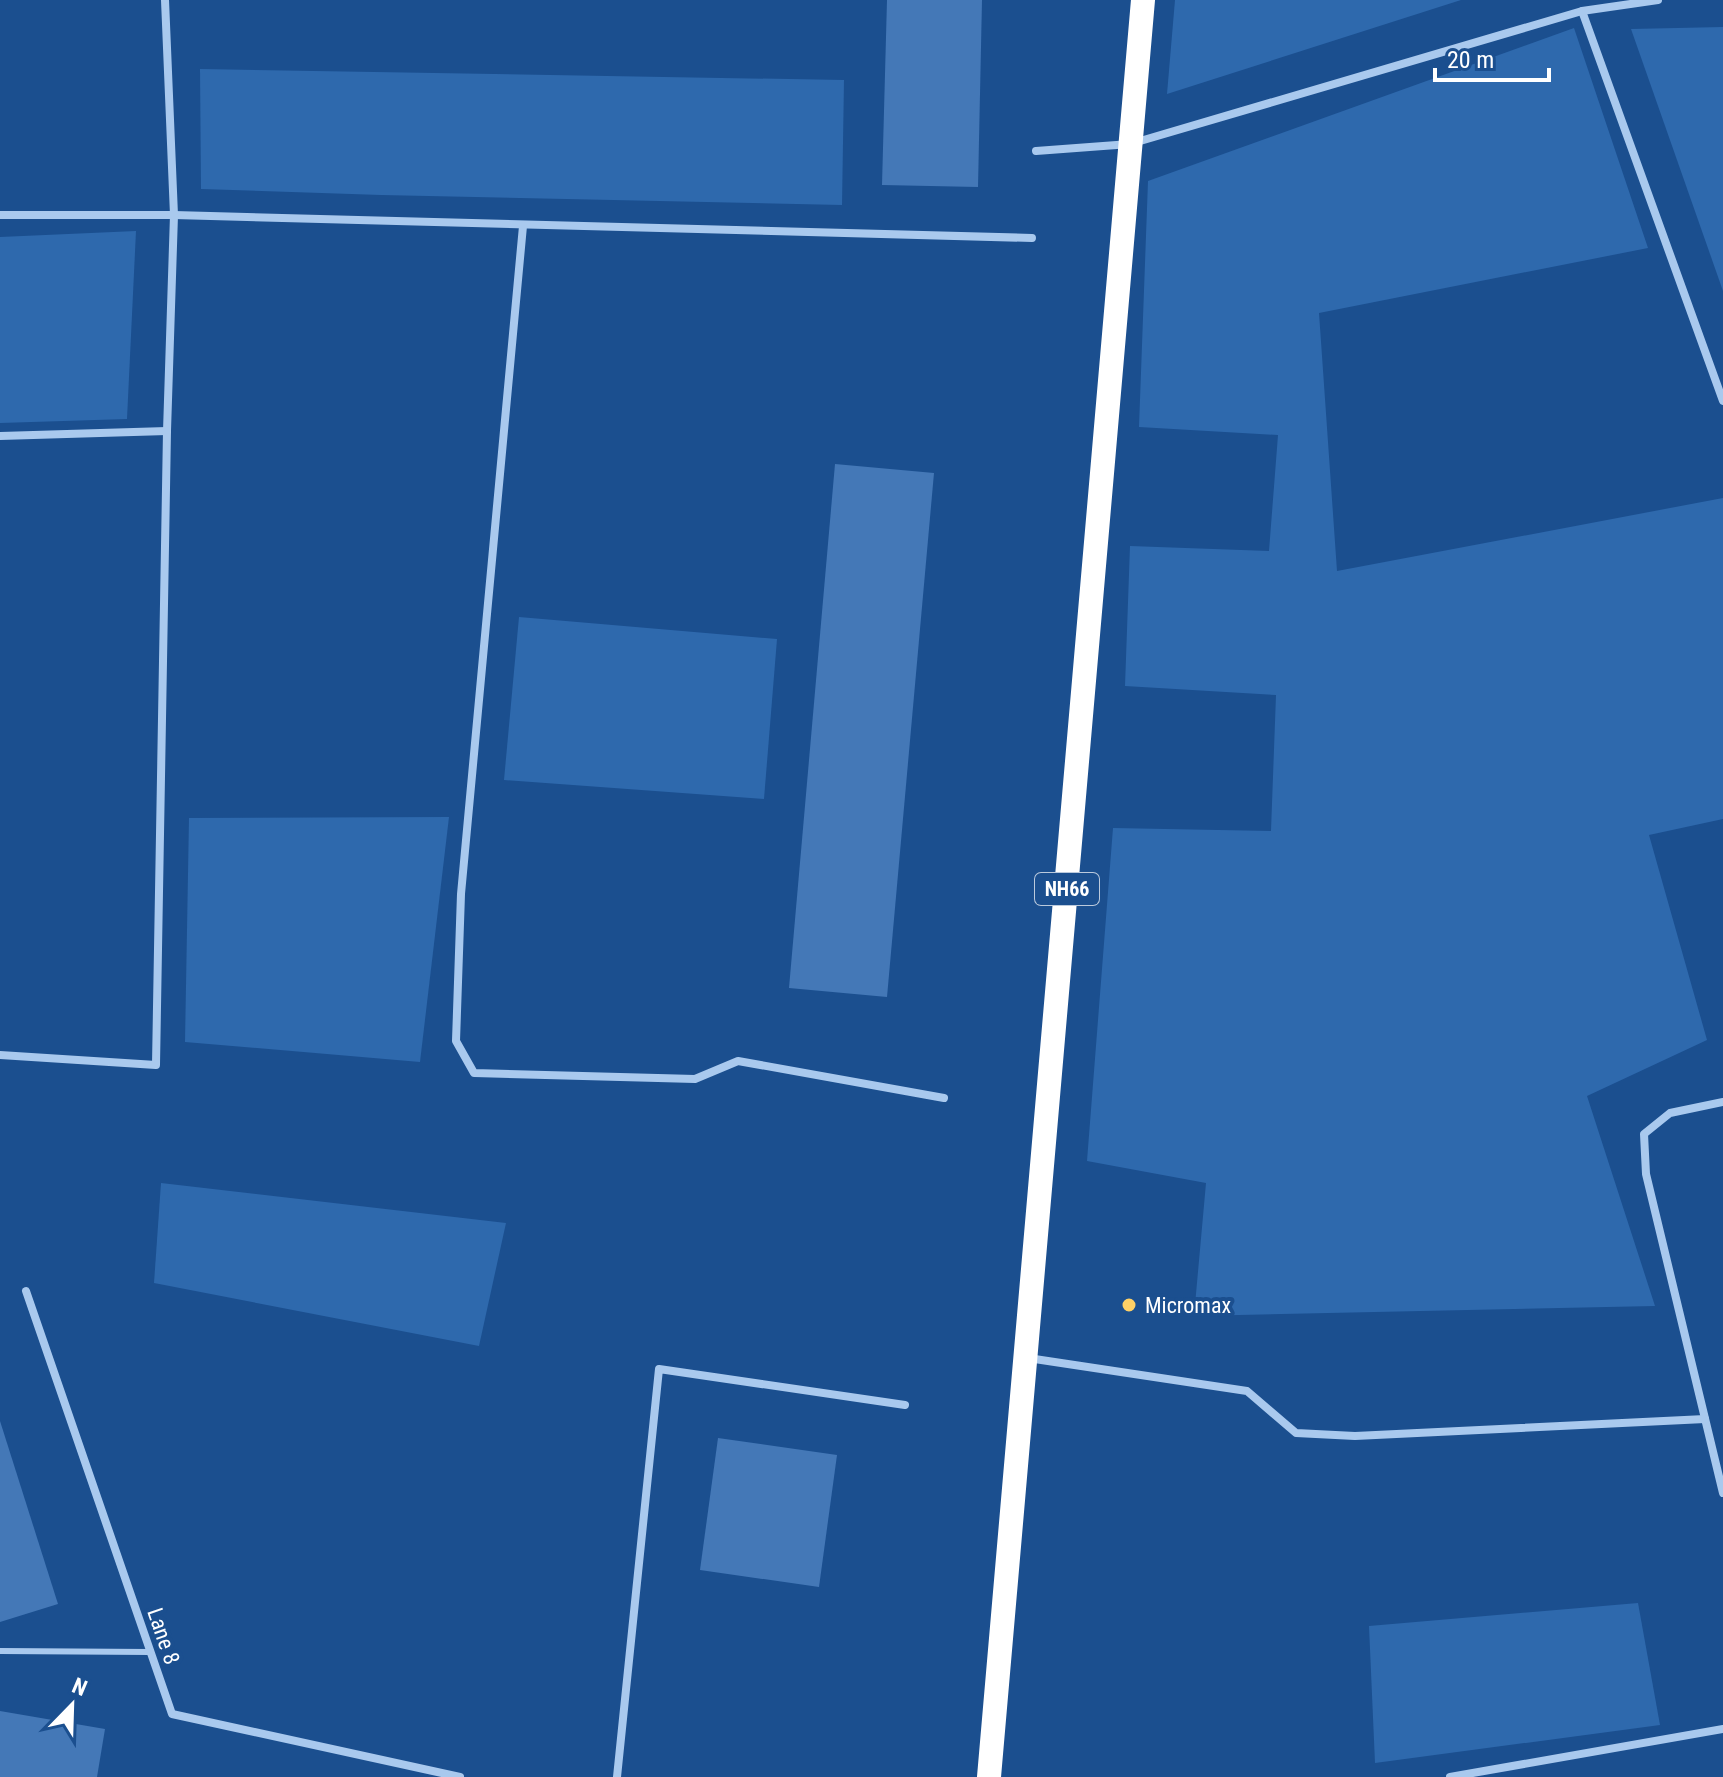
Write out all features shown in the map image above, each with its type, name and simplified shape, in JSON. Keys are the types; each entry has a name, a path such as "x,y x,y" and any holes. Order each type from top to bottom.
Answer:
{"highway":[{"name":"NH66","path":"989,1777 1143,0"}],"street":[{"path":"0,1055 156,1065 167,431 174,215 165,0"},
{"path":"1036,151 1130,144 1582,11 1658,0"},
{"path":"1582,11 1723,401"},
{"path":"0,215 174,215 1032,238"},
{"path":"523,226 461,894 456,1041 474,1073 695,1079 738,1061 944,1098"},
{"path":"0,436 167,431"},
{"path":"1723,1102 1670,1113 1644,1134 1646,1174 1723,1493"},
{"name":"Lane 8","path":"26,1291 172,1714 460,1777"},
{"path":"1026,1357 1247,1391 1296,1433 1355,1436 1705,1419"},
{"path":"617,1777 659,1369 905,1405"},
{"path":"1450,1777 1723,1729"}],"lane":[{"path":"0,1651 150,1652"}],"shaded area":[{"path":"1175,0 1461,0 1167,94"},
{"path":"1723,27 1723,291 1631,29"},
{"path":"1574,28 1648,248 1319,313 1337,571 1723,498 1723,819 1649,835 1707,1040 1587,1096 1655,1306 1194,1316 1206,1183 1087,1161 1113,828 1271,831 1276,695 1125,686 1130,546 1269,551 1278,435 1139,427 1148,181"},
{"path":"200,69 844,80 842,205 201,189"},
{"path":"136,231 127,419 0,423 0,237"},
{"path":"519,617 777,639 764,799 504,780"},
{"path":"449,817 420,1062 185,1042 189,818"},
{"path":"161,1183 506,1223 479,1346 154,1283"},
{"path":"1638,1603 1660,1725 1375,1763 1369,1626"}],"building":[{"path":"887,0 982,0 978,187 882,185"},
{"path":"835,464 934,473 887,997 789,988"},
{"path":"0,1421 58,1604 0,1622"},
{"path":"718,1438 837,1455 819,1587 700,1570"},
{"path":"0,1711 105,1729 97,1777 0,1777"}],"place":[{"name":"Micromax","path":"1129,1305"}]}
